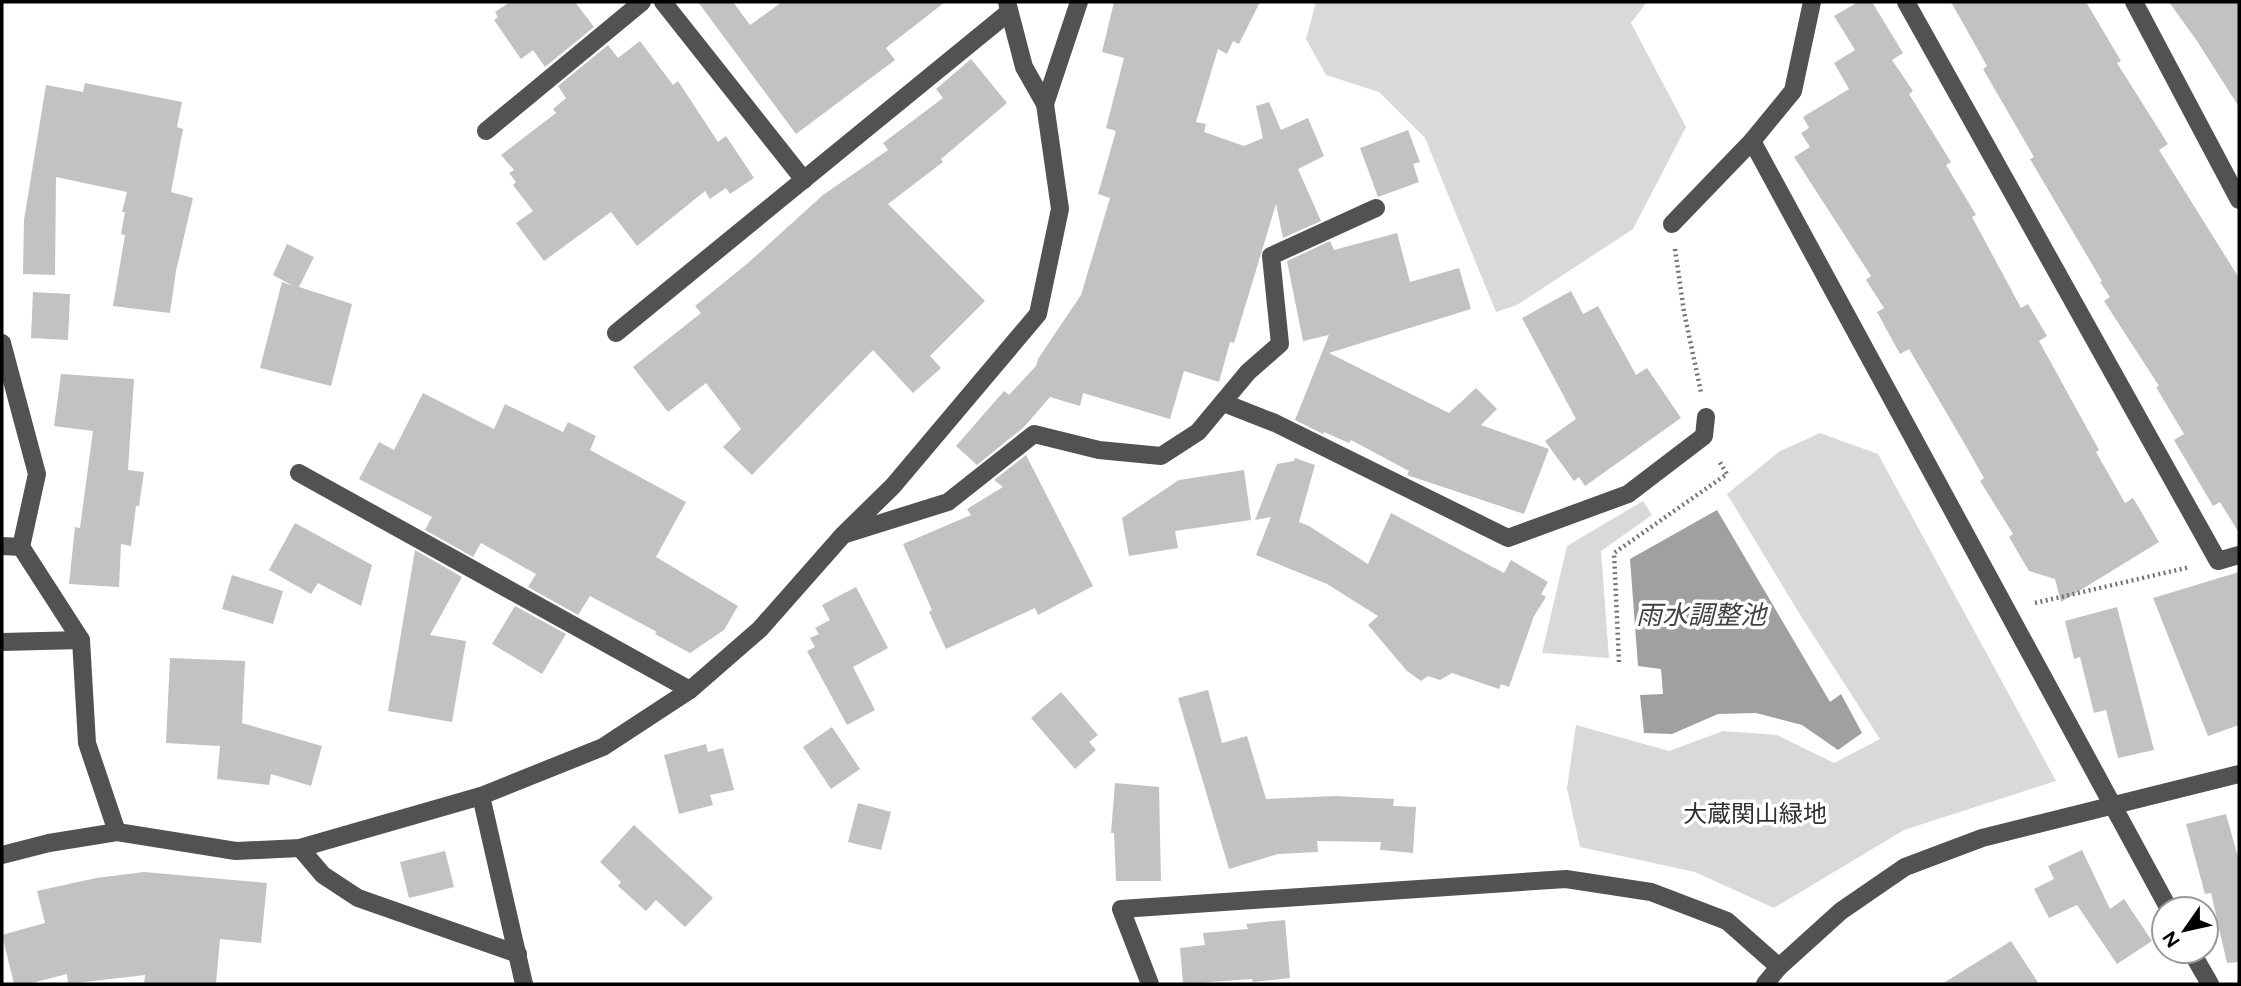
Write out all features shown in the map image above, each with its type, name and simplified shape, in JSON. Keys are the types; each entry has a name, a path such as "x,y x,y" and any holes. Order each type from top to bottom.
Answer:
{"street":[{"path":"486,131 642,2"},
{"path":"663,2 804,180"},
{"path":"1045,104 1079,2"},
{"path":"1672,224 1752,141 1793,91 1812,2"},
{"path":"1906,2 2218,561 2239,555"},
{"path":"2134,2 2239,200"},
{"path":"2,855 49,843 117,832 236,851 300,848 481,796 603,747 690,690 761,629 843,535 893,486 1038,314 1060,209 1045,104 1024,67 1008,7 804,180 617,333"},
{"path":"1752,141 2161,895"},
{"path":"843,535 948,502 1034,434 1099,450 1161,456 1198,432 1248,372 1280,344 1271,256 1376,208"},
{"path":"2,343 37,474 21,547 81,640 87,743 117,832"},
{"path":"1224,403 1275,423 1508,538 1628,494 1704,436 1706,417"},
{"path":"299,473 690,690"},
{"path":"2,546 21,547"},
{"path":"2,642 81,640"},
{"path":"1765,984 1841,911 1905,867 1982,838 2239,774"},
{"path":"481,796 524,984"},
{"path":"300,848 323,875 358,898 518,954"},
{"path":"1150,984 1121,909 1566,879 1651,892 1727,921 1780,967"},
{"path":"2199,965 2210,984"}],"path":[{"path":"1672,224 1684,312 1706,417"},
{"path":"1619,662 1614,554 1727,474 1704,436"},
{"path":"2006,610 2218,561"}],"green space":[{"path":"1316,2 1647,2 1631,23 1686,127 1633,229 1517,305 1496,312 1425,138 1379,92 1326,75 1306,39"},
{"name":"大蔵関山緑地","path":"1820,433 1878,454 2056,781 1904,830 1774,908 1695,872 1580,847 1567,788 1576,725 1669,751 1723,731 1777,735 1834,763 1880,739 1727,494 1780,451"},
{"path":"1643,501 1652,515 1601,551 1609,658 1542,653 1567,546"}],"water":[{"name":"雨水調整池","path":"1717,510 1830,702 1841,694 1862,733 1838,750 1802,725 1756,713 1718,714 1672,734 1644,733 1640,695 1663,694 1661,669 1638,666 1630,559"}],"building":[{"path":"510,2 575,2 594,27 545,67 533,50 521,59 494,20 498,17 495,12"},
{"path":"698,2 733,2 750,25 782,2 945,2 886,48 895,60 796,134"},
{"path":"1114,2 1260,2 1239,44 1233,41 1227,54 1218,49 1196,122 1206,124 1204,132 1244,146 1263,138 1256,106 1269,102 1281,130 1308,118 1324,156 1298,169 1321,221 1283,238 1276,204 1234,343 1230,342 1219,382 1184,371 1170,419 1083,393 1080,406 1050,397 1024,427 977,465 956,446 1004,391 1009,395 1036,366 1081,295 1110,198 1098,194 1116,131 1106,128 1124,58 1102,52"},
{"path":"1858,2 1872,2 1903,53 1892,60 1913,91 1909,94 1951,162 1946,165 1976,215 1972,217 2021,308 2028,304 2047,336 2039,341 2125,503 2133,498 2159,542 2061,602 2055,579 2029,571 2009,537 2013,534 1980,481 1984,478 1963,441 1909,349 1900,354 1877,312 1884,308 1866,280 1871,276 1794,157 1810,147 1801,133 1809,128 1803,117 1849,89 1834,63 1855,50 1834,16"},
{"path":"1951,2 2086,2 2121,61 2117,63 2168,144 2159,150 2239,278 2239,533 2220,502 2213,506 2174,440 2184,434 2156,387 2159,386 2104,301 2110,297 2100,282 2102,281 2030,159 2034,157 1983,69 1987,66"},
{"path":"2169,2 2239,2 2239,107 2197,41"},
{"path":"640,41 673,85 678,81 718,142 726,136 754,178 730,194 726,188 710,199 705,191 637,246 611,212 544,261 516,223 533,211 513,185 516,182 509,173 514,170 501,155 556,113 553,109 566,98 558,86 608,45 618,58"},
{"path":"971,59 1007,103 941,159 943,162 888,204 985,301 930,356 941,368 913,393 873,350 752,475 723,447 741,429 706,383 668,412 633,367 701,313 695,306 748,263 823,195 888,150 883,143 943,98 936,89"},
{"path":"85,83 182,102 177,127 183,129 171,192 193,198 176,271 170,313 113,306 125,235 121,234 125,212 122,212 127,192 56,177 55,275 23,274 24,220 46,85 83,92"},
{"path":"1408,130 1420,162 1413,164 1419,182 1378,197 1360,148"},
{"path":"1397,233 1410,282 1459,268 1471,309 1329,353 1449,413 1476,388 1497,409 1481,425 1549,449 1524,514 1407,475 1409,471 1351,440 1349,443 1324,432 1323,434 1295,420 1329,335 1303,341 1287,261 1330,241 1334,250"},
{"path":"287,244 314,257 299,287 352,304 331,386 260,368 282,282 293,286 273,275"},
{"path":"1571,291 1583,314 1598,306 1636,375 1647,368 1681,418 1585,486 1579,477 1574,481 1545,441 1576,419 1522,318"},
{"path":"33,292 70,294 68,340 31,338"},
{"path":"61,374 134,379 128,470 144,472 131,546 121,544 119,587 69,584 75,527 80,528 93,431 54,426"},
{"path":"423,393 494,429 505,404 563,432 568,422 596,436 590,450 686,502 656,557 738,606 724,630 690,653 590,596 578,615 528,587 536,574 481,543 473,557 425,530 432,517 359,479 379,442 394,450"},
{"path":"1026,455 1093,586 1038,615 1035,608 946,649 903,544 971,515 967,509 1003,487 994,480"},
{"path":"1295,458 1315,465 1299,522 1368,564 1391,513 1504,573 1511,560 1548,582 1541,594 1546,597 1534,616 1509,687 1501,684 1499,689 1452,673 1440,680 1428,676 1421,681 1407,671 1368,625 1378,616 1327,584 1256,555 1271,517 1255,520 1277,464 1294,461"},
{"path":"1244,470 1251,520 1175,531 1178,548 1129,556 1122,518 1179,480"},
{"path":"295,523 372,565 361,606 318,583 311,594 269,570"},
{"path":"415,550 462,577 430,635 466,641 452,722 388,711"},
{"path":"2239,572 2239,725 2208,736 2153,598"},
{"path":"232,575 283,591 273,624 222,609"},
{"path":"856,587 888,648 853,667 875,710 847,725 807,651 815,647 810,638 819,634 815,628 830,620 822,605"},
{"path":"515,606 566,634 542,674 492,644"},
{"path":"2117,607 2154,750 2118,758 2106,710 2094,713 2080,657 2074,659 2065,621"},
{"path":"170,658 245,661 242,723 322,746 311,786 271,774 269,785 217,779 220,746 166,743"},
{"path":"1208,690 1222,743 1247,736 1266,799 1336,796 1394,799 1393,806 1416,807 1413,853 1380,850 1381,842 1317,841 1318,852 1278,854 1229,869 1178,698"},
{"path":"1061,692 1098,735 1089,742 1096,750 1075,769 1031,718"},
{"path":"832,727 860,769 831,789 803,747"},
{"path":"706,744 708,752 723,748 734,790 710,795 713,805 679,814 664,755"},
{"path":"1115,783 1159,787 1161,881 1116,881 1114,833 1111,833"},
{"path":"858,803 891,812 881,850 848,842"},
{"path":"2226,814 2239,861 2239,962 2227,963 2220,932 2220,895 2205,894 2186,824"},
{"path":"634,825 713,898 685,927 656,900 646,911 618,886 621,882 600,862"},
{"path":"2082,850 2110,909 2124,899 2150,938 2150,942 2117,964 2077,905 2049,918 2034,889 2054,879 2048,866"},
{"path":"445,851 454,887 409,898 400,862"},
{"path":"144,872 267,883 261,943 220,939 216,984 144,984 145,975 68,984 67,974 28,984 14,984 2,935 45,923 37,891 96,878"},
{"path":"1285,920 1290,978 1183,984 1180,948 1205,945 1203,933 1248,929 1246,924"},
{"path":"2011,941 2039,984 1942,984"}]}
